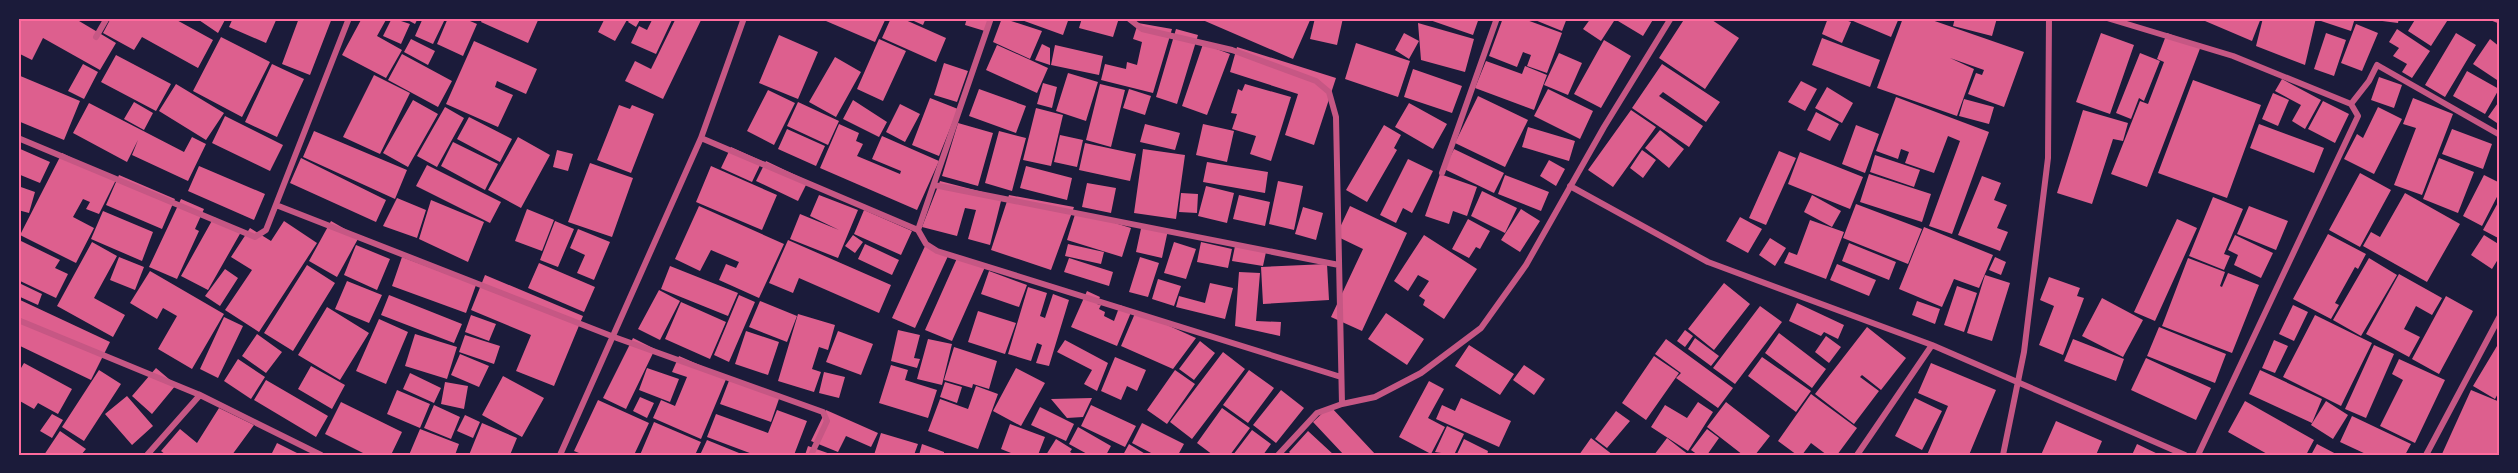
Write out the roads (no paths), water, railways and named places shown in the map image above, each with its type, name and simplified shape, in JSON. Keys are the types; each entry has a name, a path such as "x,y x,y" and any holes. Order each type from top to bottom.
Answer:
{"street":[{"path":"96,37 107,18"},
{"path":"18,138 255,237 266,230 349,18"},
{"path":"560,455 701,138 744,18"},
{"path":"918,230 992,18"},
{"path":"1128,18 1142,29 1232,50 1316,81 1329,92 1336,117 1342,404"},
{"path":"1442,172 1497,18"},
{"path":"1278,455 1292,437 1317,413 1342,404 1376,397 1421,373 1481,328 1526,265 1570,186 1671,18"},
{"path":"2003,455 2024,352 2048,158 2049,18"},
{"path":"2107,18 2233,56 2351,104 2358,117 2198,455"},
{"path":"2351,104 2369,81 2377,64 2500,135"},
{"path":"701,138 918,230 926,244 937,251 1341,377"},
{"path":"934,185 1339,265"},
{"path":"1570,186 1708,262 1932,345 2184,455"},
{"path":"276,206 614,337 823,412 827,420 812,455"},
{"path":"2426,455 2500,316"},
{"path":"18,320 200,395 321,455"},
{"path":"1857,455 1932,345"},
{"path":"147,455 200,395"}]}
